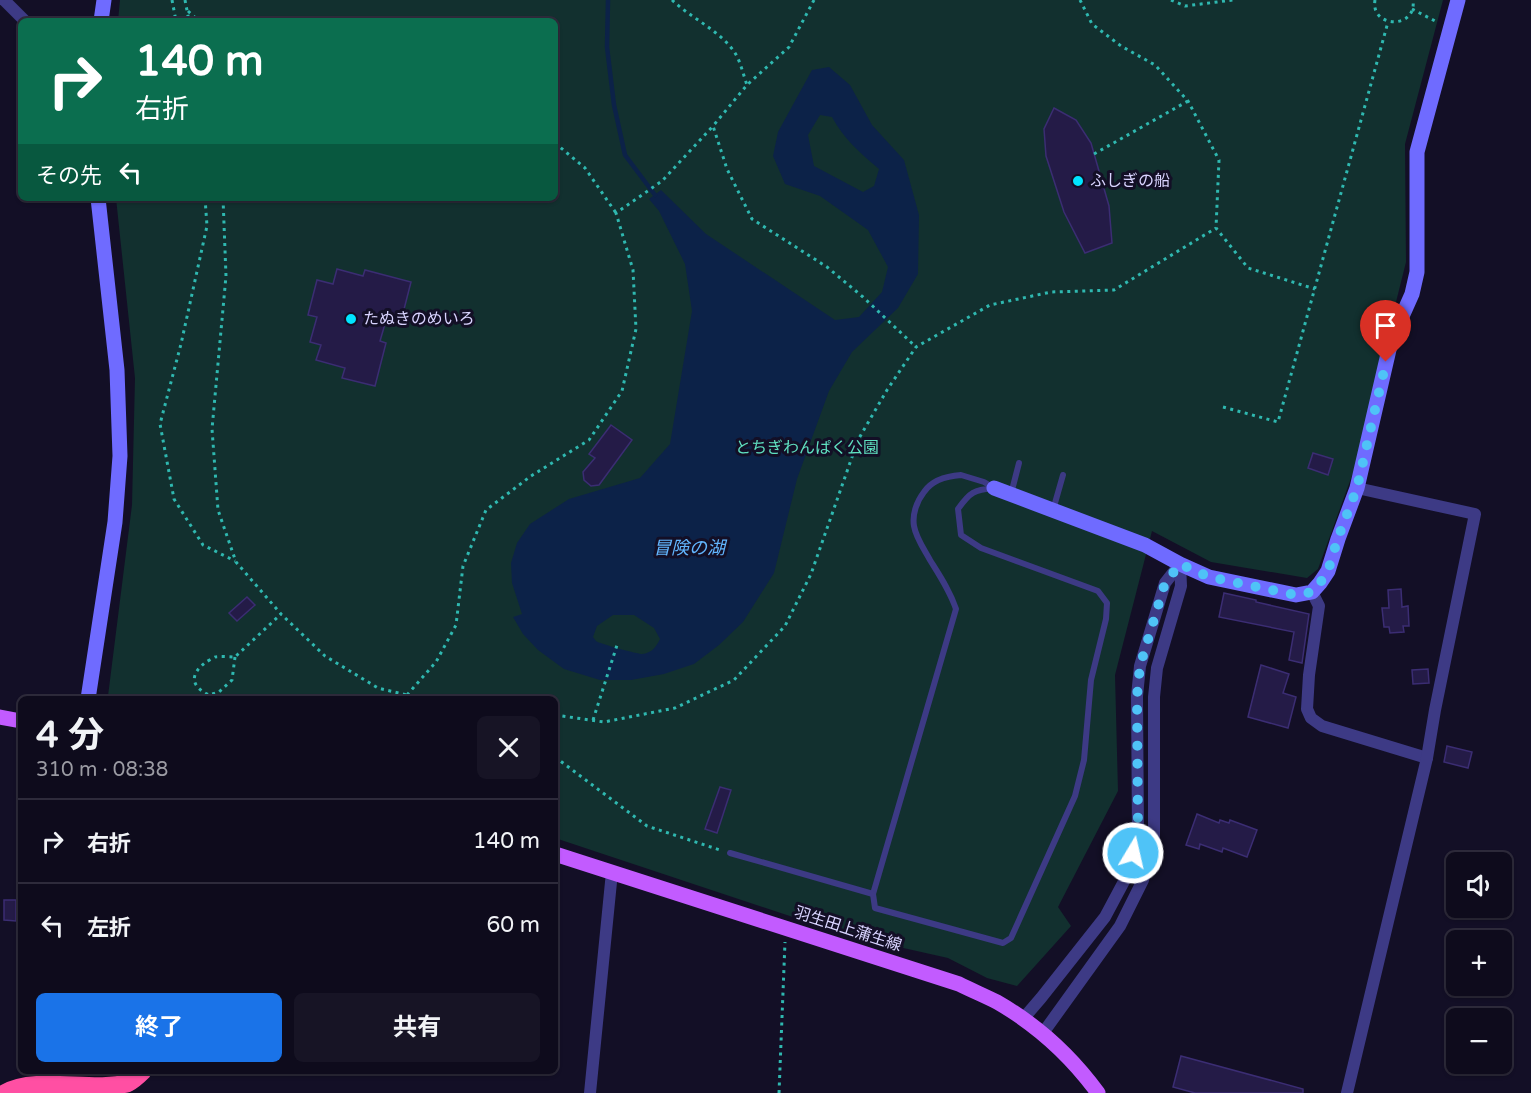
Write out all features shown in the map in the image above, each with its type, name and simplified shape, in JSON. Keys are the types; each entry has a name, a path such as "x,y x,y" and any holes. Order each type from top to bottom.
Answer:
{"highway":[{"path":"5,1093 12,1089 31,1086 102,1088 117,1086 130,1082 139,1074"}],"main road":[{"path":"0,717 18,720"},
{"name":"羽生田上蒲生線","path":"558,855 958,984 996,1002 1043,1033 1073,1063 1098,1093"}],"street":[{"path":"4,0 22,18"},
{"path":"101,18 104,0"},
{"path":"994,488 1145,545 1209,577 1296,595 1312,592 1328,571 1357,488 1391,340 1412,294 1417,272 1417,152 1458,0"},
{"path":"88,696 115,522 120,456 117,370 98,201"},
{"path":"1347,1093 1427,758 1475,514 1357,488"},
{"path":"1023,1019 1105,917 1129,872 1138,834 1137,696 1140,666 1165,583 1180,564"},
{"path":"1043,1033 1120,926 1143,880 1154,837 1154,697 1157,668 1181,586 1180,564"},
{"path":"1312,592 1318,606 1309,675 1307,709 1311,718 1322,726 1427,758"},
{"path":"590,1093 612,872"}],"lane":[{"path":"1011,495 1019,463"},
{"path":"961,475 984,482 994,488 981,489 968,496 958,509 962,535 981,548 1098,591 1107,603 1106,619 1091,680 1084,760 1075,796 1011,938 1003,943 875,908 873,894 956,609 952,595 918,538 914,525 915,511 919,498 928,486 950,476 961,475"},
{"path":"1053,510 1063,475"},
{"path":"730,853 873,894"}],"path":[{"path":"172,0 175,18"},
{"path":"185,0 188,18"},
{"path":"672,0 684,12 717,33 734,52 747,85"},
{"path":"616,213 662,181 747,85 789,48 814,0"},
{"path":"1080,0 1092,24 1121,46 1155,65 1188,101 1220,160 1216,228 1248,268 1316,289"},
{"path":"1171,0 1185,6 1233,0"},
{"path":"1376,0 1374,4 1378,15 1388,22 1400,22 1410,15 1413,0"},
{"path":"1412,9 1450,28"},
{"path":"187,10 196,18"},
{"path":"1223,406 1278,422 1388,22"},
{"path":"1094,154 1188,101"},
{"path":"713,126 727,169 752,219 827,267 864,297 916,347"},
{"path":"407,695 435,662 456,625 463,566 486,510 531,476 588,440 622,391 636,329 633,270 616,213 585,168 558,146"},
{"path":"205,201 207,226 181,344 160,424 174,499 203,545 236,562"},
{"path":"223,201 226,276 212,429 218,510 236,562 281,614 325,656 378,688 415,696"},
{"path":"558,715 604,722 675,708 734,680 785,626 810,574 858,440 887,390 916,347 990,304 1051,292 1114,290 1216,228"},
{"path":"235,657 214,657 198,668 194,677 201,691 209,695 219,692 232,680 235,657 281,614"},
{"path":"593,720 618,642"},
{"path":"558,759 647,826 730,853"},
{"path":"779,1093 786,929"}],"green space":[{"name":"とちぎわんぱく公園","path":"120,0 1443,0 1405,144 1406,262 1354,470 1318,569 1307,578 1211,562 1152,531 1115,675 1118,791 1058,907 1071,926 1017,986 987,978 948,958 850,936 558,839 558,696 108,696 132,505 135,378 116,201 558,201 558,18 118,18"}],"water":[{"name":"冒険の湖","path":"829,67 850,85 872,125 904,160 919,215 918,274 898,308 852,352 829,391 797,479 774,573 743,622 719,645 694,664 664,674 631,680 600,680 564,669 538,650 523,634 513,617 522,614 512,583 511,563 517,543 530,524 569,499 640,478 670,444 692,311 685,264 659,211 649,199 661,190 706,234 835,320 859,317 882,292 888,267 868,230 820,196 785,184 773,156 778,132 812,70","holes":["820,115 832,117 847,139 879,169 874,186 863,192 814,166 808,135","613,615 634,615 654,628 660,639 655,647 642,654 596,641 593,637 597,626"]}],"building":[{"name":"ふしぎの船","path":"1054,108 1076,120 1091,143 1109,206 1112,243 1085,253 1064,212 1046,156 1044,129"},
{"name":"たぬきのめいろ","path":"337,269 363,276 365,270 411,282 401,321 387,317 380,341 386,343 375,386 342,378 345,368 316,360 321,345 310,342 317,317 308,315 317,280 333,284"},
{"path":"611,425 632,440 599,485 591,486 584,480 583,472 595,458 589,454"},
{"path":"1313,453 1333,459 1328,475 1308,468"},
{"path":"1401,589 1402,607 1408,606 1409,626 1403,626 1404,632 1390,633 1389,627 1384,627 1382,608 1389,608 1388,590"},
{"path":"1224,593 1309,614 1302,663 1289,660 1294,632 1219,617"},
{"path":"247,597 255,605 237,621 229,613"},
{"path":"1261,665 1289,674 1283,693 1296,697 1288,728 1248,717"},
{"path":"1428,669 1429,683 1413,684 1412,670"},
{"path":"1447,746 1472,752 1468,768 1444,762"},
{"path":"720,787 731,790 717,833 705,829"},
{"path":"1197,814 1219,823 1220,820 1229,823 1230,820 1257,830 1247,857 1223,848 1222,852 1200,844 1199,849 1186,845"},
{"path":"4,900 16,900 16,921 4,920"},
{"path":"1181,1056 1303,1089 1303,1093 1195,1093 1173,1087"}],"waterway":[{"path":"608,0 607,47 614,105 625,155 655,195"}],"place":[{"name":"ふしぎの船","path":"1078,181"},
{"name":"たぬきのめいろ","path":"351,319"}],"route":[{"path":"1133,853 1138,834 1137,696 1140,666 1165,583 1180,564 1209,577 1296,595 1312,592 1328,571 1357,488 1386,362"}]}
